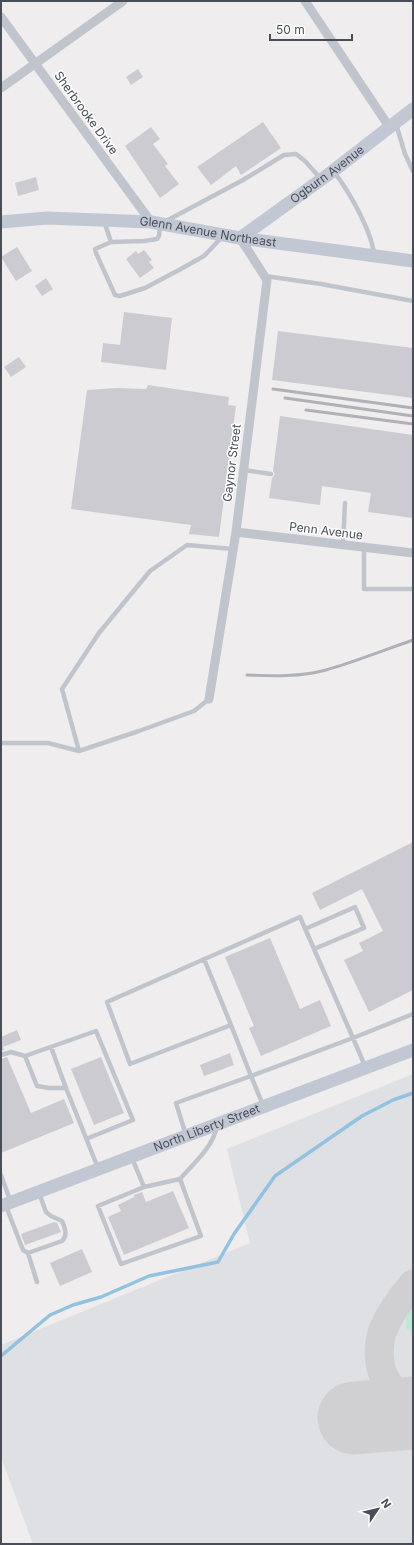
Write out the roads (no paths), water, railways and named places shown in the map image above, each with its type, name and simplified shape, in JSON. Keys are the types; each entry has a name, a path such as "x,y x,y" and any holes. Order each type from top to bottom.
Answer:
{"street":[{"path":"1,88 123,1"},
{"path":"305,1 393,125"},
{"name":"Sherbrooke Drive","path":"1,17 156,223"},
{"name":"Ogburn Avenue","path":"240,238 333,171 413,109"},
{"name":"Glenn Avenue Northeast","path":"1,222 47,218 156,223 240,238 413,261"},
{"path":"240,238 265,276"},
{"name":"Gaynor Street","path":"209,699 236,532 267,280 265,276"},
{"name":"Penn Avenue","path":"236,532 413,553"},
{"name":"North Liberty Street","path":"6,1204 413,1050"}],"lane":[{"path":"393,125 413,171"},
{"path":"224,235 204,256 145,288 120,296 115,295 95,249 111,242 157,239 159,236 156,223 243,180 284,155 296,154 305,161 321,179"},
{"path":"333,171 345,187 369,235 373,244 374,256"},
{"path":"103,220 111,242"},
{"path":"265,276 321,284 413,301"},
{"path":"244,470 271,474"},
{"path":"343,545 345,503"},
{"path":"79,751 62,689 99,633 150,571 187,545 233,549"},
{"path":"364,547 364,589 413,589"},
{"path":"1,744 48,743 79,751 139,732 194,710 209,699"},
{"path":"305,928 355,907 364,928 314,949"},
{"path":"231,1025 130,1064 107,1002 300,917 365,1068"},
{"path":"204,959 250,1076 264,1106"},
{"path":"186,1135 176,1103 353,1038 413,1014"},
{"path":"1,1055 11,1052 25,1056 96,1031 133,1120 86,1139"},
{"path":"51,1047 99,1169"},
{"path":"25,1056 37,1086 66,1088"},
{"path":"180,1179 201,1236 121,1264 98,1206 144,1187 180,1179 210,1145 215,1135 218,1123"},
{"path":"132,1156 144,1187"},
{"path":"1,1175 6,1204 20,1245 23,1250 28,1253 37,1282"},
{"path":"28,1253 62,1241 65,1238 66,1232 62,1221 46,1212 38,1192"}],"waterway":[{"path":"1,1356 50,1315 73,1305 101,1297 149,1276 218,1262 234,1234 275,1176 362,1116 393,1100 413,1093"}],"railway":[{"path":"273,389 413,408"},
{"path":"285,398 413,416"},
{"path":"306,410 413,424"},
{"path":"247,675 286,676 326,670 413,640"}]}
